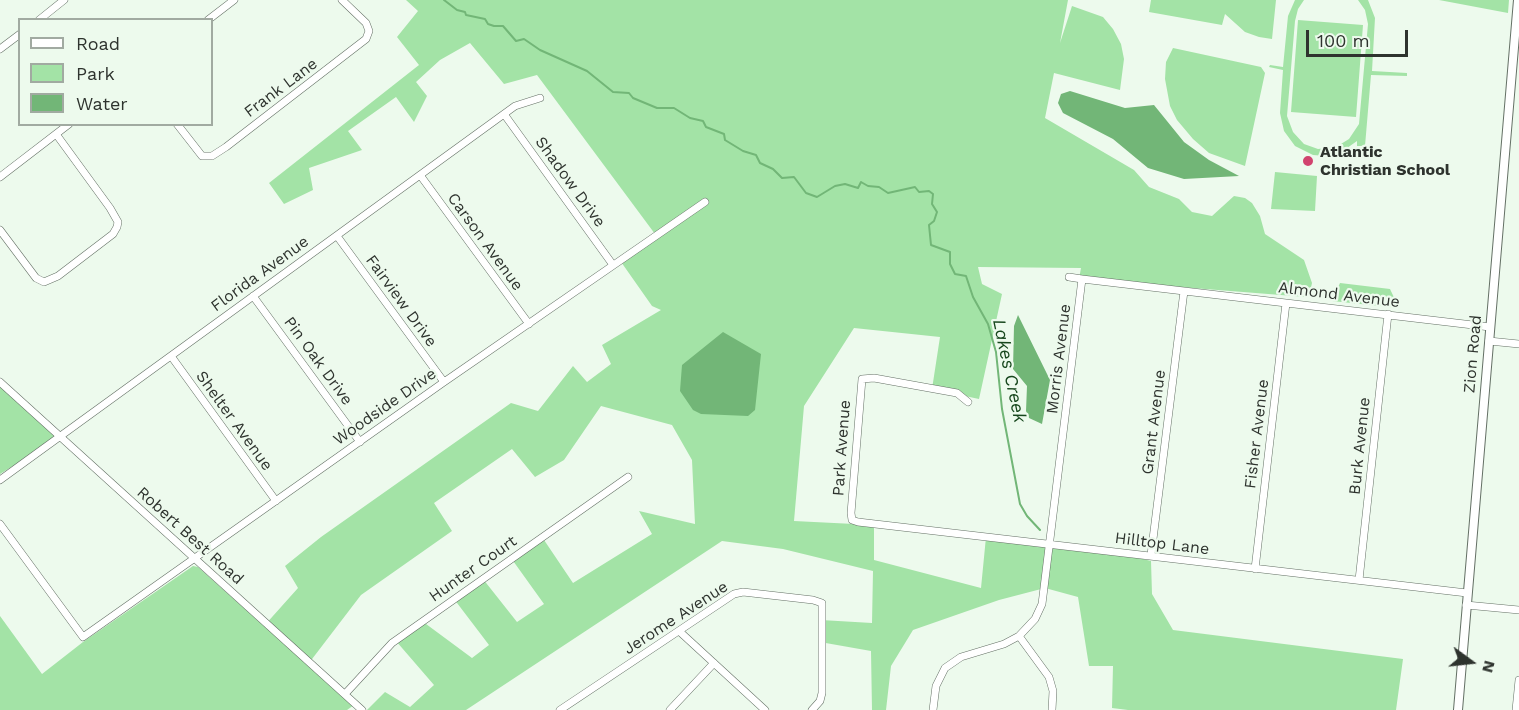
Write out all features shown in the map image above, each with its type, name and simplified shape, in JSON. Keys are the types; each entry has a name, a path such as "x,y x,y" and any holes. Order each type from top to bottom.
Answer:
{"street":[{"path":"42,18 64,0"},
{"path":"211,18 234,0"},
{"name":"Frank Lane","path":"179,126 202,156 212,156 226,147 366,39 369,31 366,23 342,0"},
{"name":"Zion Road","path":"1458,710 1490,327 1515,75 1518,0"},
{"path":"0,49 18,36"},
{"name":"Florida Avenue","path":"0,480 515,106 540,98"},
{"name":"Shadow Drive","path":"504,114 613,265"},
{"path":"0,177 66,126"},
{"path":"0,230 36,278 44,282 58,276 113,234 118,222 56,134"},
{"name":"Carson Avenue","path":"420,175 529,324"},
{"name":"Woodside Drive","path":"0,524 82,637 444,382 705,202"},
{"name":"Fairview Drive","path":"336,236 444,382"},
{"path":"1069,277 1184,291"},
{"name":"Morris Avenue","path":"1019,636 1035,619 1042,604 1082,279"},
{"name":"Almond Avenue","path":"1184,291 1490,327"},
{"name":"Grant Avenue","path":"1151,555 1184,291"},
{"name":"Pin Oak Drive","path":"253,296 360,442"},
{"name":"Fisher Avenue","path":"1255,568 1286,303"},
{"name":"Burk Avenue","path":"1359,580 1388,315"},
{"path":"1489,341 1519,344"},
{"name":"Shelter Avenue","path":"171,356 276,501"},
{"name":"Park Avenue","path":"854,521 851,513 862,379 874,378 957,393 968,402"},
{"name":"Robert Best Road","path":"0,382 362,710"},
{"name":"Hunter Court","path":"345,694 392,643 628,477"},
{"name":"Hilltop Lane","path":"854,521 1467,593"},
{"name":"Jerome Avenue","path":"560,710 739,592 820,602 822,608 822,693 820,701 812,710"},
{"path":"1466,605 1519,609"},
{"path":"679,631 765,710"},
{"path":"933,710 936,686 945,668 961,657 1004,644 1019,636 1049,677 1053,691 1052,710"},
{"path":"670,710 714,663"},
{"path":"1516,710 1519,680"}],"green space":[{"path":"406,0 1068,0 1060,43 1072,6 1103,17 1121,44 1124,59 1120,90 1054,73 1045,118 1134,170 1149,187 1179,199 1192,212 1212,216 1234,196 1245,198 1252,203 1260,216 1265,234 1304,260 1312,283 1310,292 1306,297 1079,279 1081,268 978,267 982,284 1002,294 979,399 932,389 940,337 854,328 804,406 794,521 874,525 874,560 981,588 986,537 1115,552 1151,561 1152,594 1173,630 1403,659 1396,710 1128,710 1112,708 1113,666 1089,666 1078,597 1045,588 999,600 913,630 891,666 886,710 872,710 871,651 820,642 821,620 872,623 873,571 783,549 722,541 466,710 367,710 385,692 410,707 434,685 396,641 422,621 472,658 489,645 454,599 483,579 517,622 544,604 511,558 542,537 573,583 652,534 639,511 695,524 692,460 672,425 601,406 564,460 535,477 512,449 434,503 452,531 361,595 309,663 354,705 347,710 0,710 0,616 42,674 83,642 193,566 198,567 264,626 298,588 285,566 321,537 511,403 538,411 573,366 587,382 611,364 602,345 661,310 652,306 619,259 655,234 537,75 504,84 470,43 440,60 416,82 427,96 414,122 396,97 348,131 362,150 309,168 313,190 284,204 269,183 419,65 397,37 418,11"},
{"path":"1151,0 1276,0 1272,39 1245,32 1225,14 1222,25 1149,12"},
{"path":"1295,0 1304,0 1298,9 1295,21 1287,116 1293,132 1304,144 1318,149 1336,147 1349,139 1359,124 1368,24 1365,10 1358,0 1368,0 1375,18 1372,71 1407,73 1407,76 1371,75 1365,146 1357,146 1357,141 1340,153 1326,156 1313,155 1295,146 1284,131 1280,113 1283,70 1269,67 1270,65 1283,67 1288,16"},
{"path":"1439,0 1509,0 1508,13"},
{"path":"1298,20 1363,25 1356,117 1291,112"},
{"path":"1173,48 1261,67 1265,73 1245,166 1209,153 1177,120 1170,106 1165,79 1166,62"},
{"path":"1275,172 1317,176 1315,211 1271,209"},
{"path":"1340,283 1390,289 1399,308 1332,301"},
{"path":"0,385 58,438 0,474"}],"water":[{"path":"1070,91 1125,108 1154,105 1184,142 1209,160 1239,176 1184,179 1148,168 1113,139 1063,113 1058,103 1061,94"},
{"path":"1018,315 1050,380 1042,424 1029,418 1026,411 1027,386 1013,369 1014,326"},
{"path":"723,332 761,354 755,410 748,416 701,414 693,410 680,391 682,365"}],"waterway":[{"name":"Lakes Creek","path":"444,0 457,10 465,12 466,15 485,19 488,24 494,26 503,26 516,41 524,39 540,50 587,71 613,92 629,93 633,98 657,108 674,108 690,118 703,121 706,127 724,134 725,140 743,151 756,155 760,163 773,169 782,178 794,177 806,193 817,197 835,186 845,184 858,188 861,182 868,186 879,187 888,193 915,187 919,192 929,191 933,194 932,204 937,212 934,221 929,225 931,245 950,252 950,264 955,274 966,276 973,297 988,324 996,352 1002,409 1020,504 1040,530"}],"place":[{"name":"Atlantic Christian School","path":"1308,161"}]}
